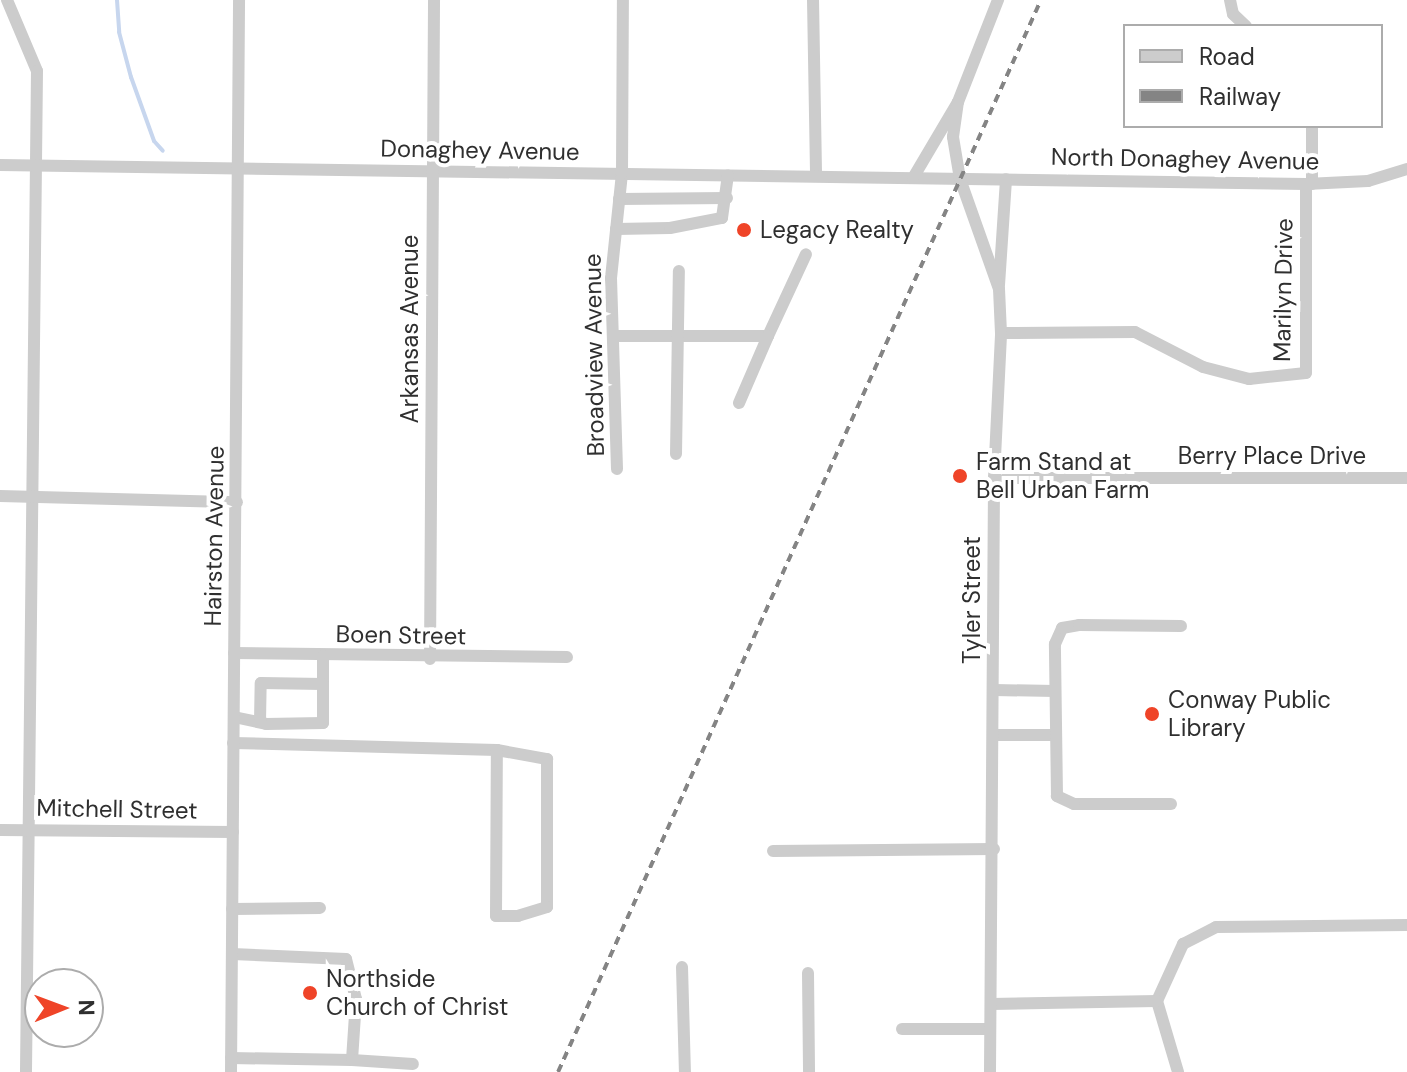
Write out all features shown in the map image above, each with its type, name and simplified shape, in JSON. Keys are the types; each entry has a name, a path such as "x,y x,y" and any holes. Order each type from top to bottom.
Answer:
{"street":[{"path":"7,0 37,71 26,1072"},
{"name":"Hairston Avenue","path":"231,1072 239,0"},
{"name":"Arkansas Avenue","path":"430,659 434,0"},
{"name":"Broadview Avenue","path":"617,469 613,336 616,229 622,173 623,0"},
{"path":"813,0 816,176"},
{"name":"Tyler Street","path":"990,1072 994,849 994,478 1001,333 999,289 960,179 953,137 958,102 998,0"},
{"path":"1230,0 1233,14 1244,24"},
{"path":"913,178 958,102"},
{"path":"1309,184 1312,128"},
{"name":"Donaghey Avenue","path":"0,165 960,179"},
{"name":"North Donaghey Avenue","path":"960,179 1309,184 1368,181 1407,169"},
{"path":"616,229 699,225 722,218 728,175"},
{"path":"999,289 1006,179"},
{"name":"Marilyn Drive","path":"1001,333 1135,332 1203,367 1249,379 1306,373 1309,184"},
{"path":"619,199 727,198"},
{"path":"739,403 806,254"},
{"path":"676,454 679,271"},
{"path":"613,336 768,336"},
{"name":"Berry Place Drive","path":"994,478 1407,478"},
{"path":"0,496 237,502"},
{"path":"1171,804 1064,803 1054,786 1055,644 1062,628 1181,626"},
{"name":"Boen Street","path":"234,653 430,659 567,657"},
{"path":"234,717 260,722 323,723 323,656"},
{"path":"260,722 261,683 323,684"},
{"path":"994,690 1055,691"},
{"path":"994,735 1055,735"},
{"path":"233,743 497,750 547,759 547,907 518,916 496,916 497,750"},
{"name":"Mitchell Street","path":"0,830 233,832"},
{"path":"773,851 994,849"},
{"path":"232,909 320,908"},
{"path":"1178,1072 1157,1001 1183,944 1216,927 1407,925"},
{"path":"232,954 346,959 356,999 352,1060"},
{"path":"682,967 685,1072"},
{"path":"808,973 809,1072"},
{"path":"991,1004 1157,1001"},
{"path":"902,1029 990,1029"},
{"path":"231,1058 413,1064"}],"waterway":[{"path":"117,0 119,32 131,77 154,141 163,151"}],"railway":[{"path":"558,1072 1041,0"}],"place":[{"name":"Legacy Realty","path":"744,230"},
{"name":"Farm Stand at Bell Urban Farm","path":"960,476"},
{"name":"Conway Public Library","path":"1152,714"},
{"name":"Northside Church of Christ","path":"310,993"}]}
